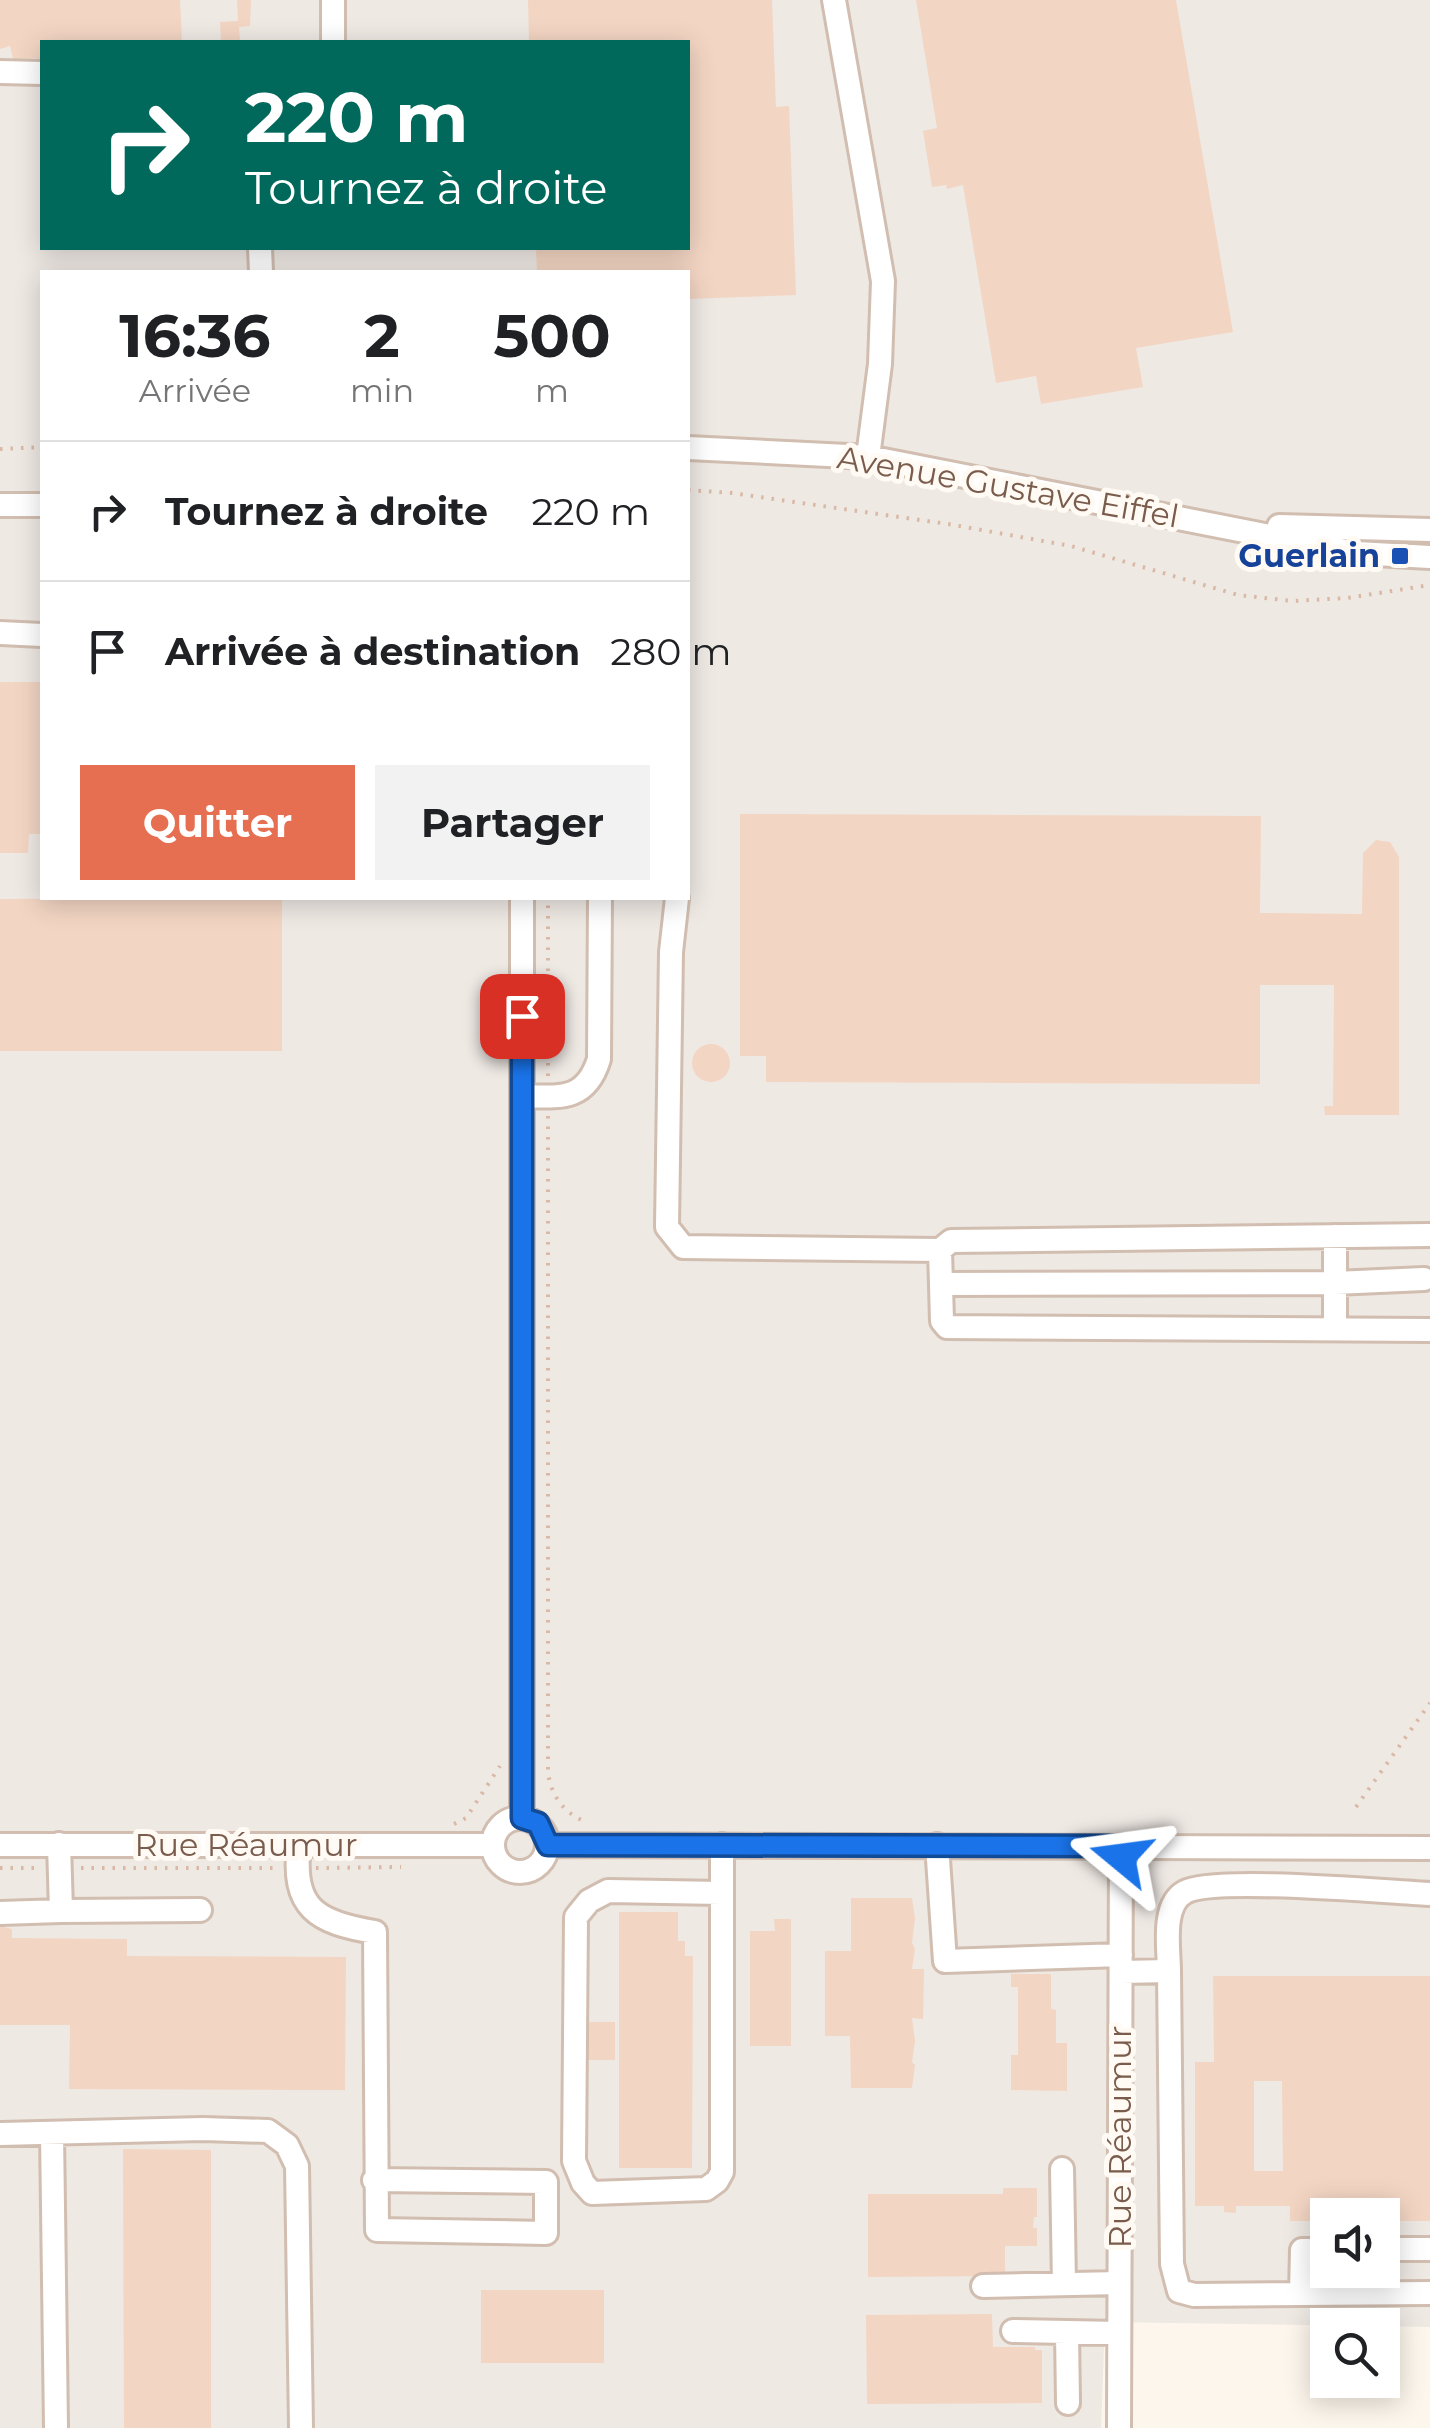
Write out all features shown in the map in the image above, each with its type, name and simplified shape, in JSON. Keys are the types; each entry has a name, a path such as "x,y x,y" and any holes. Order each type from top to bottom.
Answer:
{"street":[{"path":"333,0 333,40"},
{"path":"834,0 883,281 880,364 868,457"},
{"path":"0,72 40,72"},
{"name":"Avenue Gustave Eiffel","path":"690,448 868,457 1356,553 1430,557"},
{"path":"0,505 40,505"},
{"name":"Avenue Gustave Eiffel","path":"1209,523 1430,530"},
{"path":"0,633 40,635"},
{"path":"522,900 522,1818"},
{"path":"522,1096 570,1095 592,1080 600,1059 600,900"},
{"path":"677,900 672,952 668,1227 683,1247 940,1250 951,1242 1429,1235"},
{"path":"1334,1236 1335,1329"},
{"path":"940,1250 942,1321 947,1327 1430,1330"},
{"path":"941,1284 1335,1284 1424,1279"},
{"path":"522,1818 538,1823 548,1845 543,1861 520,1873 498,1861 493,1845 498,1828 522,1818"},
{"path":"60,1844 60,1911"},
{"name":"Rue Réaumur","path":"0,1845 493,1845"},
{"path":"300,1845 297,1882 301,1895 319,1916 338,1927 375,1932 374,2180 377,2230 546,2233 546,2182 374,2180"},
{"path":"548,1845 1430,1848"},
{"path":"722,1845 722,1894 722,2172 706,2189 592,2193 574,2161 576,1917 589,1901 608,1891 722,1894"},
{"path":"937,1845 945,1961 1121,1964 1169,1971"},
{"name":"Rue Réaumur","path":"1119,2428 1121,1846"},
{"path":"1430,1894 1222,1885 1184,1892 1170,1908 1169,1971 1172,2264 1180,2290 1194,2295 1430,2293"},
{"path":"0,1913 200,1910"},
{"path":"0,2134 268,2131 288,2144 297,2166 301,2428"},
{"path":"52,2133 56,2428"},
{"path":"1062,2170 1064,2284"},
{"path":"1400,2249 1430,2249"},
{"path":"1301,2294 1302,2250 1310,2250"},
{"path":"982,2286 1120,2283"},
{"path":"1012,2331 1119,2333"},
{"path":"1067,2332 1068,2403"}],"path":[{"path":"0,449 40,447"},
{"path":"690,490 948,524 1071,546 1238,594 1293,601 1430,585"},
{"path":"548,900 548,1730"},
{"path":"1356,1806 1430,1702"}],"shaded area":[{"path":"0,0 1430,0 1430,2327 1400,2327 1400,2308 1310,2308 1310,2325 1105,2322 1101,2428 0,2428"}],"building":[{"path":"0,0 180,0 182,40 40,40 37,70 37,58 13,59 10,46 0,49"},
{"path":"237,0 251,0 250,26 239,27 240,40 221,40 220,22 238,21"},
{"path":"528,0 772,0 776,107 789,106 796,295 690,299 690,270 537,270 536,250 690,250 690,40 529,40"},
{"path":"916,0 1176,0 1233,332 1136,348 1143,387 1041,404 1036,376 996,383 963,185 932,187 923,131 937,128"},
{"path":"0,682 40,682 40,834 29,834 28,853 0,853"},
{"path":"740,814 1261,816 1260,913 1362,914 1363,853 1376,840 1390,842 1399,857 1399,1115 1325,1115 1324,1106 1333,1106 1334,985 1260,985 1260,1084 766,1082 766,1056 740,1056"},
{"path":"0,899 282,900 282,1051 0,1051"},
{"path":"711,1044 725,1049 730,1063 725,1077 711,1082 697,1077 692,1063 697,1049"},
{"path":"851,1898 912,1898 912,1969 924,1969 923,2019 912,2018 912,2088 851,2088 850,2036 825,2036 825,1951 851,1951"},
{"path":"619,1912 678,1912 678,1941 685,1941 685,1956 693,1956 692,2168 619,2168"},
{"path":"774,1919 791,1919 791,2046 750,2046 750,1931 775,1931"},
{"path":"0,1926 12,1929 12,1938 127,1939 127,1956 346,1957 345,2090 69,2089 70,2025 0,2025"},
{"path":"1011,1974 1051,1974 1056,2043 1067,2043 1067,2091 1011,2090 1011,2055 1018,2055 1018,1987 1011,1987"},
{"path":"1213,1976 1430,1976 1430,2221 1400,2221 1400,2198 1310,2198 1310,2221 1290,2221 1290,2206 1236,2206 1236,2213 1224,2212 1224,2206 1195,2206 1195,2062 1214,2062","holes":["1254,2081 1282,2081 1283,2171 1254,2171"]},
{"path":"584,2022 615,2022 615,2060 584,2060"},
{"path":"123,2149 211,2150 211,2428 124,2428"},
{"path":"1003,2188 1037,2188 1033,2228 1037,2228 1037,2246 1005,2246 1005,2276 868,2277 868,2194 1003,2194"},
{"path":"481,2290 604,2290 604,2363 481,2363"},
{"path":"992,2314 993,2347 1042,2350 1042,2403 867,2404 866,2315"}],"place":[{"name":"Guerlain","path":"1400,556"}],"route":[{"path":"522,1016 522,1818 538,1823 548,1845 1121,1846 1121,1857"}]}
